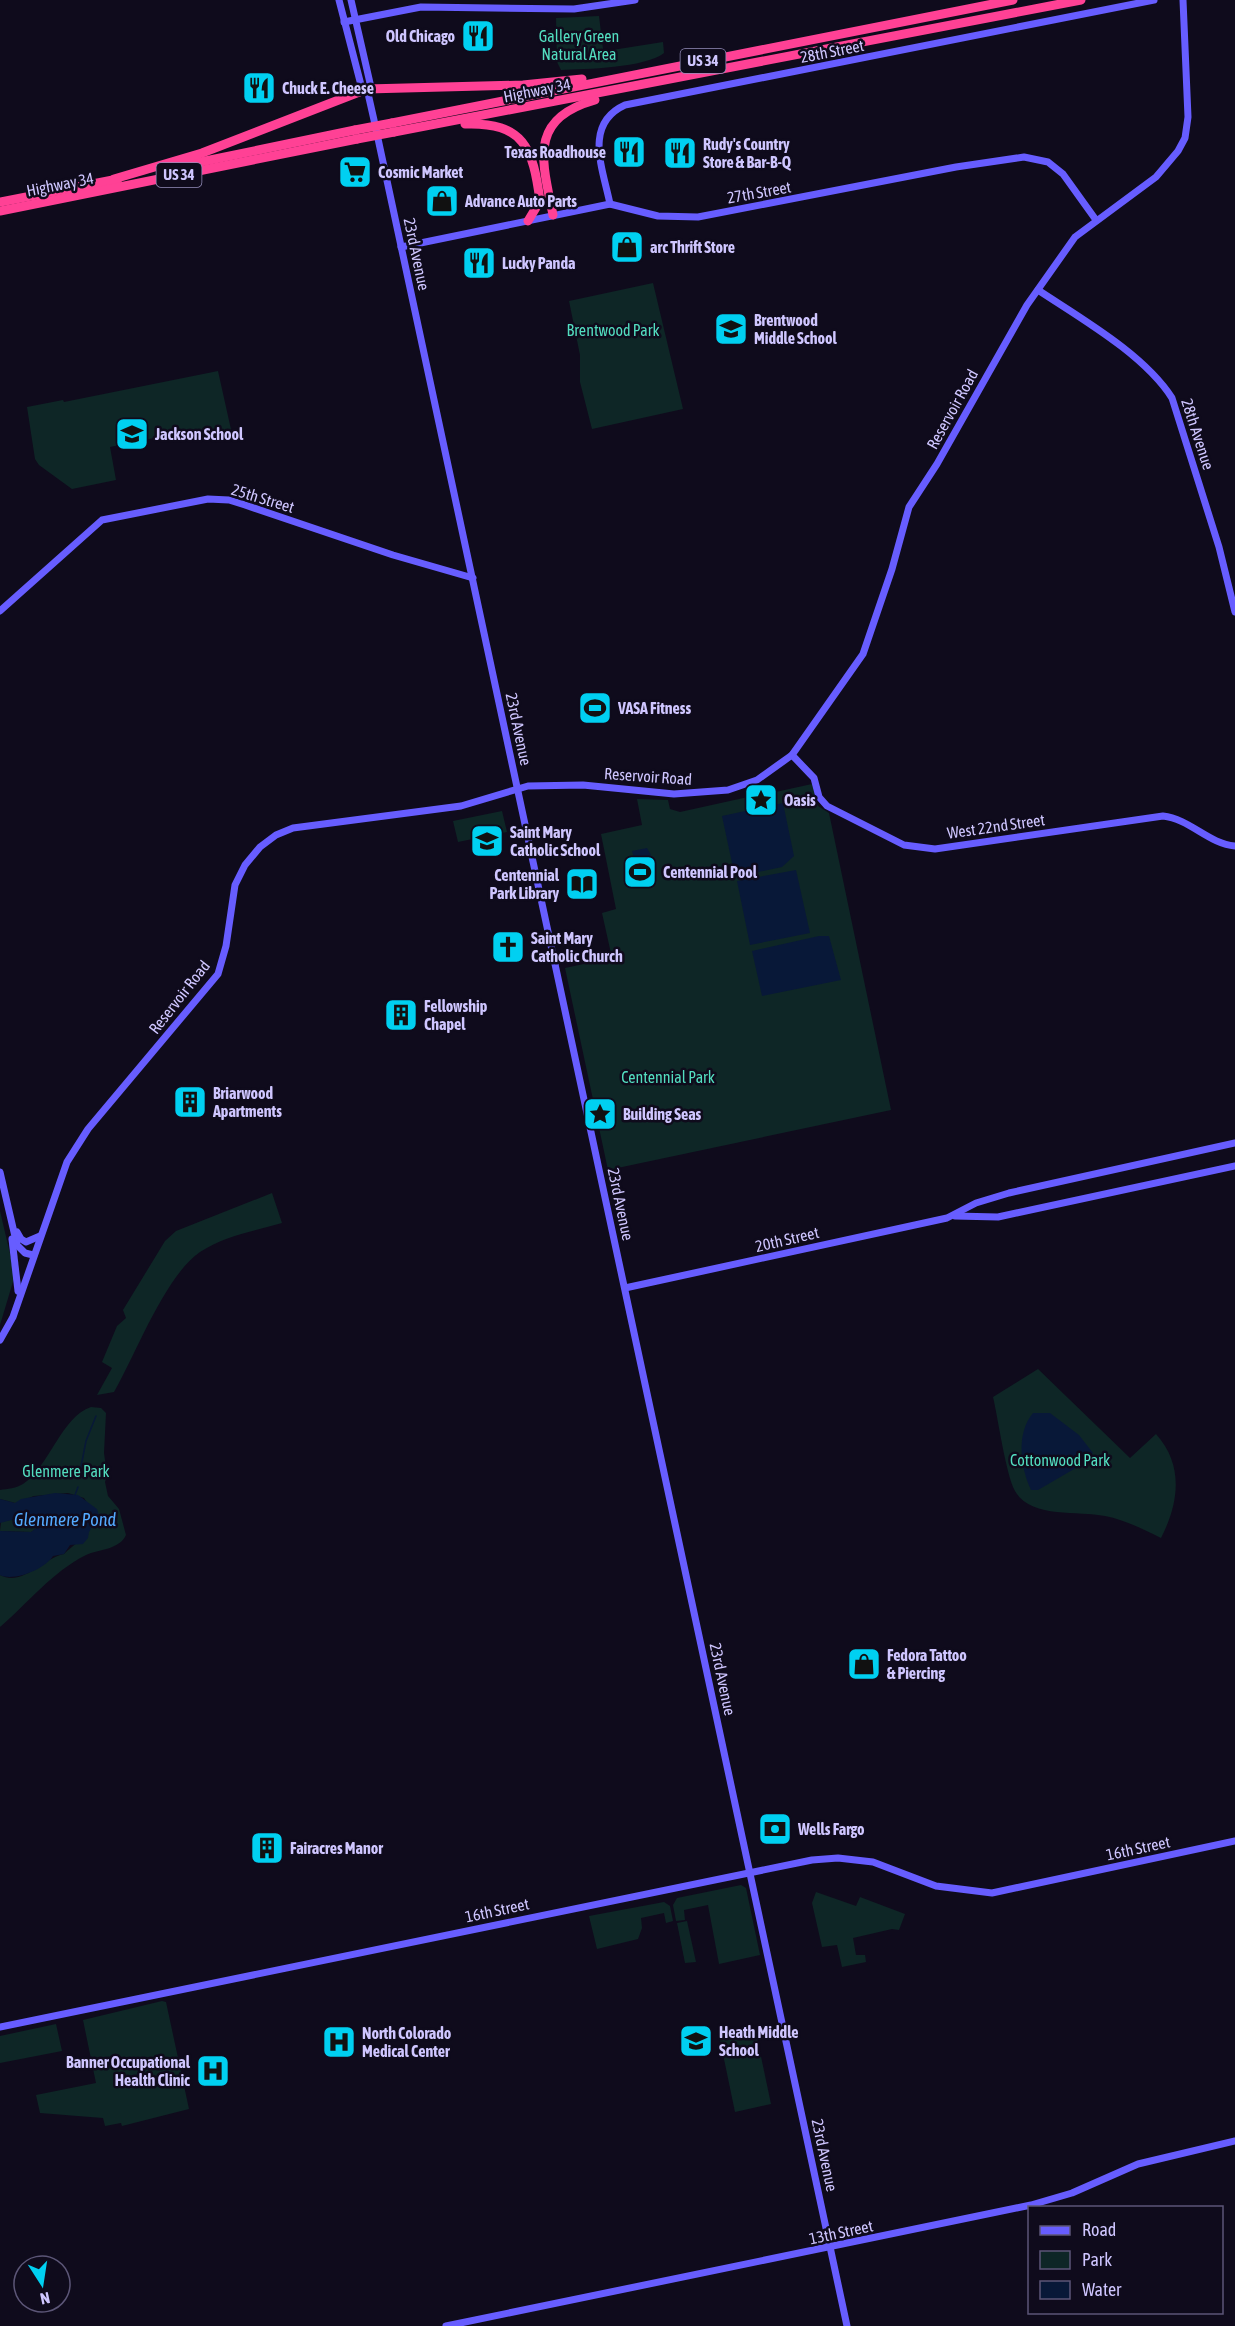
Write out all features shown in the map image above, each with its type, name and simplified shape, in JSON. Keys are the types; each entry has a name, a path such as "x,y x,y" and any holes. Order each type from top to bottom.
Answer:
{"highway":[{"name":"Highway 34","path":"0,211 635,74 1013,0"},
{"name":"Highway 34","path":"393,127 435,125 1081,0"},
{"path":"114,179 188,158 367,88 523,85 635,74"},
{"path":"550,216 542,155 548,129 572,107 618,94 628,88"},
{"path":"435,125 479,123 504,128 519,138 530,154 550,216"},
{"name":"Highway 34","path":"0,202 356,135"},
{"path":"528,221 540,204 537,177"}],"street":[{"name":"23rd Avenue","path":"339,0 361,85 367,88"},
{"name":"23rd Avenue","path":"351,0 370,83 367,88 847,2326"},
{"path":"344,22 421,7 574,9 635,0"},
{"name":"28th Street","path":"610,204 598,145 601,127 609,114 625,105 1154,0"},
{"name":"Reservoir Road","path":"0,1340 18,1302 67,1162 83,1136 218,974 226,946 235,885 245,865 260,847 276,835 293,828 460,806 518,787 566,784 645,793 697,794 745,786 773,770 792,755 863,654 892,569 909,507 937,464 1000,350 1038,290 1075,237 1096,219 1156,177 1174,159 1185,138 1188,117 1183,0"},
{"name":"27th Street","path":"401,247 610,204 658,216 698,217 956,167 1024,157 1048,162 1063,174 1096,219"},
{"name":"28th Avenue","path":"1038,290 1109,337 1159,381 1172,398 1219,547 1235,612"},
{"name":"25th Street","path":"0,611 102,520 208,499 229,500 393,555 473,578"},
{"name":"West 22nd Street","path":"792,755 814,778 819,797 827,806 887,838 914,848 946,847 1163,816 1183,821 1224,844 1235,846"},
{"name":"20th Street","path":"955,1215 976,1203 1009,1193 1235,1143"},
{"name":"20th Street","path":"625,1288 955,1215 998,1217 1235,1166"},
{"path":"0,1172 19,1248 33,1255"},
{"path":"12,1225 23,1241 28,1242 40,1236"},
{"path":"12,1225 19,1278 18,1302"},
{"name":"16th Street","path":"0,2027 812,1860 848,1859 891,1868 948,1889 1000,1892 1235,1841"},
{"name":"13th Street","path":"446,2326 831,2248 1050,2200 1138,2164 1235,2141"}],"green space":[{"name":"Gallery Green Natural Area","path":"599,16 603,49 606,51 663,42 664,53 655,58 629,65 561,70 557,62 556,18"},
{"name":"Brentwood Park","path":"653,283 683,409 592,429 580,382 580,355 569,301"},
{"name":"Jackson School","path":"218,371 232,434 223,435 222,432 196,438 193,430 110,447 116,480 72,489 39,465 35,459 27,407 63,400 64,402"},
{"name":"Centennial Park","path":"812,784 818,806 829,813 891,1110 608,1170 565,968 612,958 602,913 616,909 601,834 642,825 637,799 668,800 670,809 680,812 748,797 755,802 767,799 771,793"},
{"path":"502,811 507,832 458,842 453,821"},
{"path":"272,1193 282,1223 209,1246 187,1263 163,1297 114,1392 97,1395 112,1368 102,1362 117,1326 126,1318 123,1310 165,1241 176,1231"},
{"path":"0,1211 15,1275 0,1325"},
{"name":"Cottonwood Park","path":"1038,1369 1130,1458 1156,1434 1165,1446 1175,1471 1176,1484 1172,1511 1161,1538 1134,1525 1112,1518 1094,1514 1043,1510 1022,1500 1015,1491 1005,1460 993,1397"},
{"name":"Glenmere Park","path":"91,1407 101,1408 106,1413 104,1453 107,1475 105,1482 108,1496 119,1509 126,1535 119,1544 86,1555 62,1570 0,1627 0,1575 8,1578 25,1575 64,1554 87,1533 96,1517 84,1498 68,1493 34,1496 15,1503 0,1499 0,1490 21,1485 32,1476 72,1420"},
{"path":"23,1517 37,1519 37,1528 31,1532 0,1531 1,1522"},
{"path":"741,1885 746,1888 760,1955 719,1964 708,1905 684,1910 685,1920 676,1921 673,1905 677,1898"},
{"path":"816,1892 856,1906 860,1897 905,1914 899,1930 892,1929 853,1938 856,1955 865,1955 866,1962 842,1967 837,1945 822,1947 812,1903"},
{"path":"664,1902 670,1906 673,1921 666,1923 664,1913 641,1918 642,1928 638,1939 597,1949 589,1916"},
{"path":"687,1921 696,1962 685,1963 677,1923"},
{"path":"162,2001 166,2002 189,2109 122,2126 121,2123 105,2126 103,2118 40,2113 36,2095 96,2083 83,2020"},
{"path":"56,2024 62,2051 0,2063 0,2036"},
{"path":"755,2028 771,2104 735,2112 719,2035"}],"water":[{"path":"783,803 794,856 782,867 735,877 722,816"},
{"name":"Centennial Pool","path":"647,848 651,855 643,860 648,885 637,887 632,882 635,862 632,851"},
{"path":"796,870 810,933 750,945 737,881"},
{"path":"819,936 829,936 841,980 762,996 752,951"},
{"path":"1033,1413 1050,1413 1079,1435 1093,1453 1081,1465 1038,1490 1031,1490 1022,1461 1024,1430"},
{"name":"Glenmere Pond","path":"55,1493 78,1495 97,1509 99,1515 88,1538 83,1544 70,1545 64,1554 53,1556 29,1573 13,1577 0,1575 0,1531 31,1532 39,1526 37,1519 23,1517 0,1523 0,1499 15,1503 21,1499"}],"waterway":[{"path":"79,1477 86,1441 96,1416"},
{"path":"75,1495 78,1487"}],"place":[{"name":"Old Chicago","path":"478,36"},
{"name":"Chuck E. Cheese","path":"259,88"},
{"name":"Texas Roadhouse","path":"629,152"},
{"name":"Rudy's Country Store & Bar-B-Q","path":"680,153"},
{"name":"Cosmic Market","path":"355,172"},
{"name":"Advance Auto Parts","path":"442,201"},
{"name":"arc Thrift Store","path":"627,247"},
{"name":"Lucky Panda","path":"479,263"},
{"name":"Brentwood Middle School","path":"731,329"},
{"name":"Jackson School","path":"132,434"},
{"name":"VASA Fitness","path":"595,708"},
{"name":"Oasis","path":"761,800"},
{"name":"Saint Mary Catholic School","path":"487,841"},
{"name":"Centennial Pool","path":"640,872"},
{"name":"Centennial Park Library","path":"582,884"},
{"name":"Saint Mary Catholic Church","path":"508,947"},
{"name":"Fellowship Chapel","path":"401,1015"},
{"name":"Briarwood Apartments","path":"190,1102"},
{"name":"Building Seas","path":"600,1114"},
{"name":"Fedora Tattoo & Piercing","path":"864,1664"},
{"name":"Wells Fargo","path":"775,1829"},
{"name":"Fairacres Manor","path":"267,1848"},
{"name":"Heath Middle School","path":"696,2041"},
{"name":"North Colorado Medical Center","path":"339,2042"},
{"name":"Banner Occupational Health Clinic","path":"213,2071"}]}
